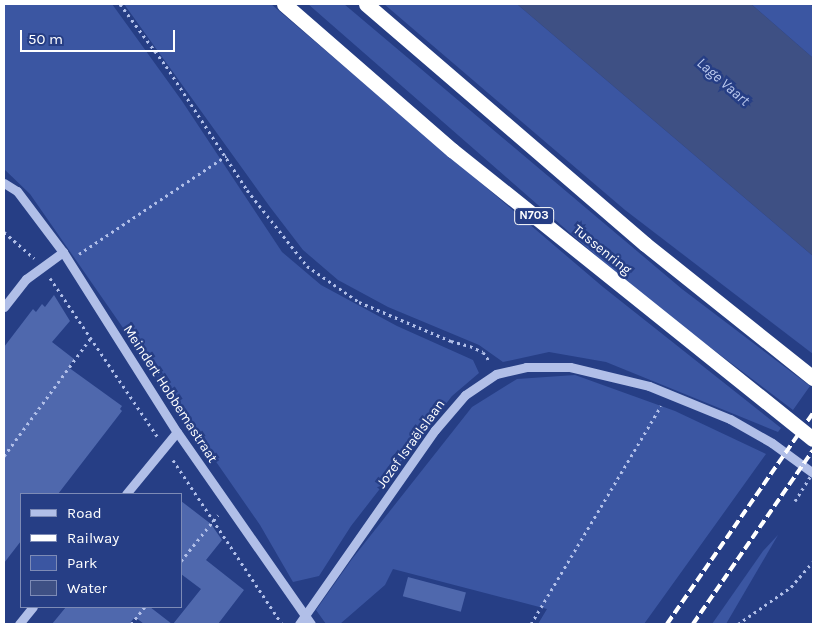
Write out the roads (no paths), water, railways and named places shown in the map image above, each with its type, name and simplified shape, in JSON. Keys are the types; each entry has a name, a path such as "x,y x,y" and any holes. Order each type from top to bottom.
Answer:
{"highway":[{"name":"Tussenring","path":"284,4 452,150 813,439"},
{"path":"366,4 645,244 813,378"}],"street":[{"name":"Meindert Hobbemastraat","path":"4,183 17,191 63,252 177,432 305,622"},
{"path":"4,307 26,279 63,252"},
{"name":"Jozef Israëlslaan","path":"305,622 435,430 465,395 496,374 526,367 570,366 649,386 730,419 772,443 813,472"},
{"path":"127,493 177,432"},
{"path":"19,624 32,608"}],"water":[{"name":"Lage Vaart","path":"517,4 751,4 813,58 813,256"}],"railway":[{"path":"667,624 813,413"},
{"path":"693,624 813,450"}]}
